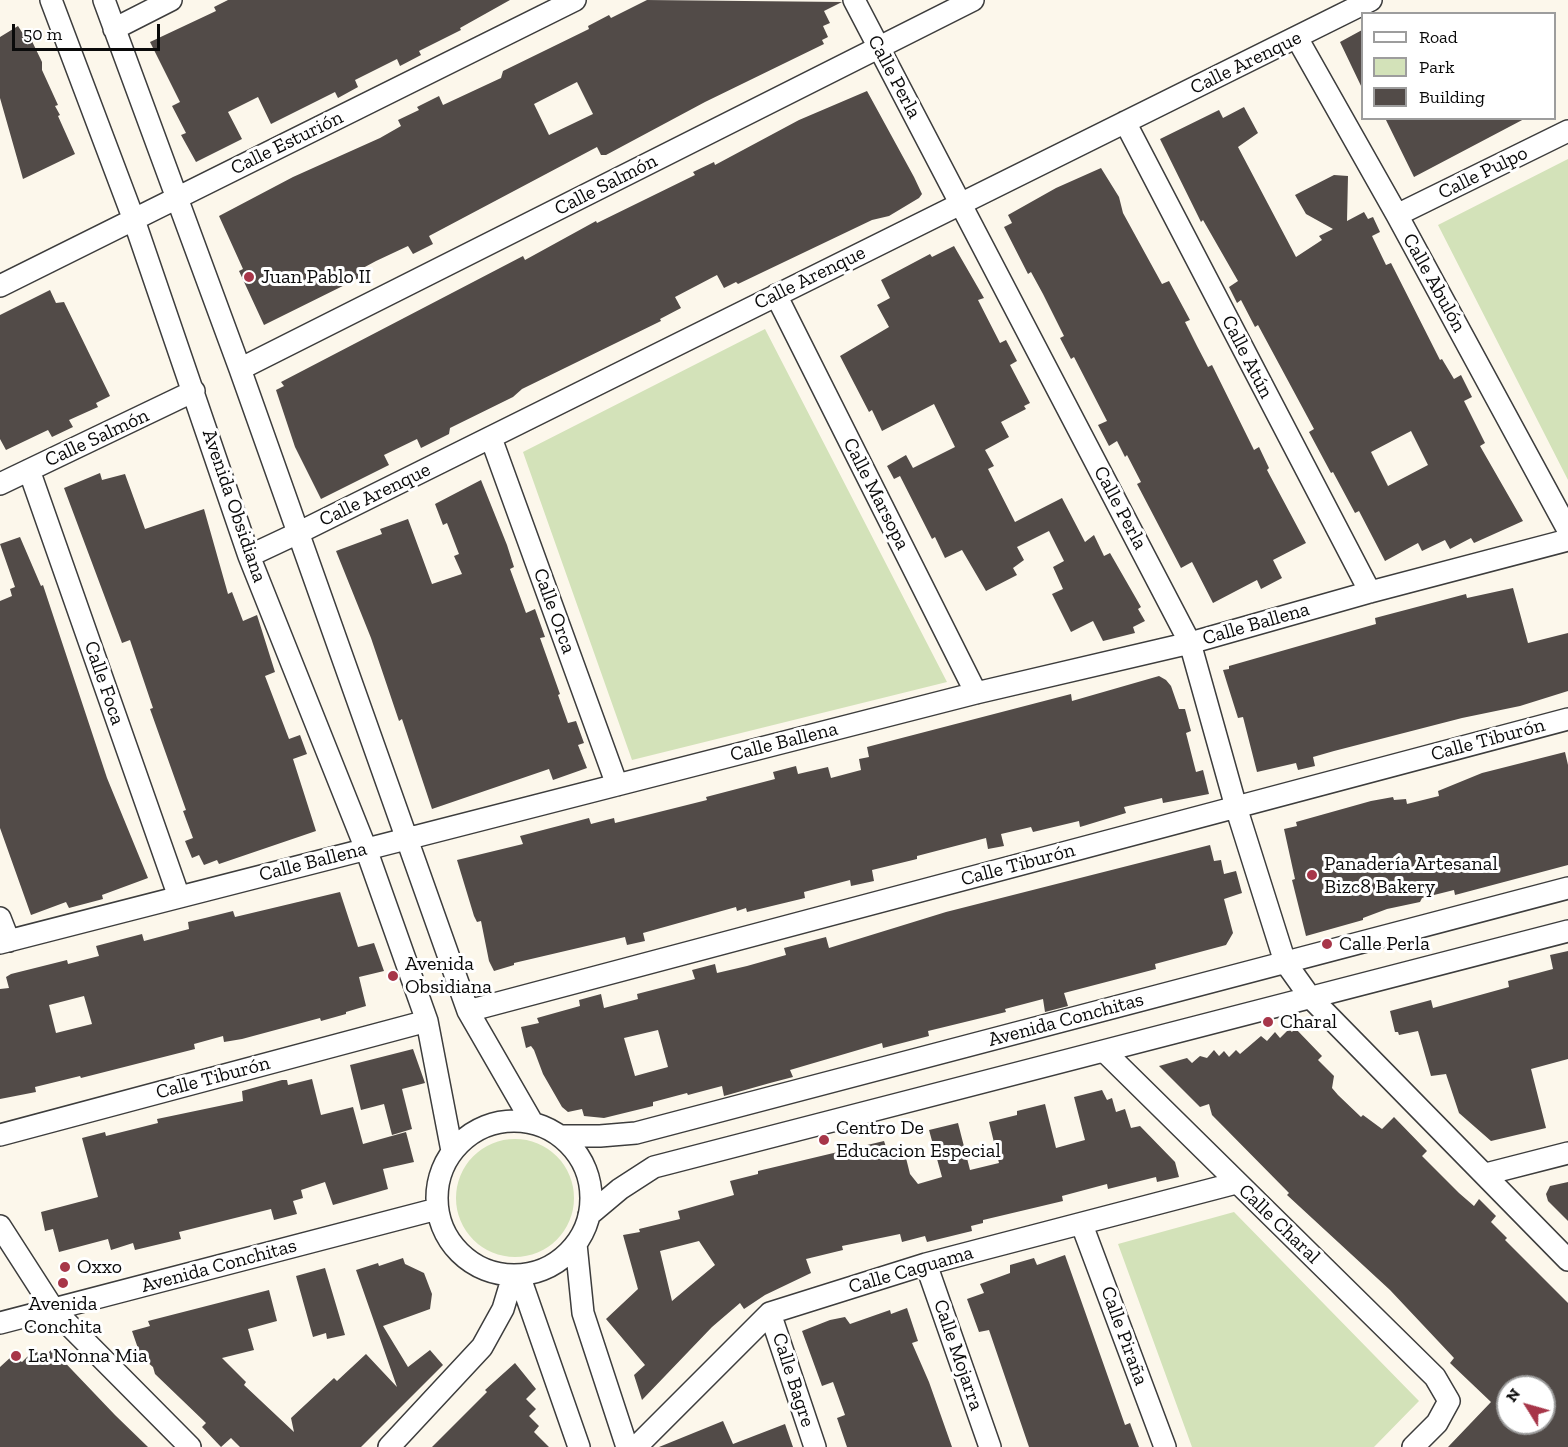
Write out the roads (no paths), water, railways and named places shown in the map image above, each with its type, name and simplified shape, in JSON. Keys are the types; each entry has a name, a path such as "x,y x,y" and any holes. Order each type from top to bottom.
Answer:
{"street":[{"name":"Avenida Obsidiana","path":"51,0 134,220 249,556 366,849 427,1021 452,1151"},
{"path":"104,0 240,369 468,1011 532,1122"},
{"path":"114,29 171,0"},
{"name":"Calle Esturión","path":"0,286 575,0"},
{"name":"Calle Perla","path":"854,0 1190,643 1236,807 1286,962 1310,997 1568,1260"},
{"name":"Calle Salmón","path":"240,369 973,0"},
{"name":"Calle Arenque","path":"249,556 1371,0"},
{"name":"Calle Abulón","path":"1297,38 1397,215 1568,530"},
{"name":"Calle Atún","path":"1125,122 1370,592"},
{"name":"Calle Pulpo","path":"1397,215 1568,131"},
{"name":"Calle Marsopa","path":"776,295 976,693"},
{"name":"Calle Salmón","path":"0,484 194,391"},
{"name":"Calle Orca","path":"491,438 618,785"},
{"name":"Calle Foca","path":"29,470 179,897"},
{"name":"Calle Ballena","path":"4,942 976,693 1190,643 1370,592 1568,540"},
{"name":"Calle Tiburón","path":"468,1011 1568,718"},
{"name":"Avenida Conchitas","path":"561,1136 636,1133 1568,888"},
{"path":"0,918 4,942"},
{"name":"Avenida Conchitas","path":"589,1215 620,1189 654,1167 1568,931"},
{"name":"Calle Tiburón","path":"0,1135 427,1021"},
{"name":"Calle Charal","path":"1104,1051 1435,1377 1449,1401 1437,1423 1413,1447"},
{"path":"510,1120 532,1122 561,1136 580,1158 591,1186 589,1215 576,1245 560,1260 540,1271 516,1276 491,1272 471,1263 455,1249 443,1230 437,1209 437,1189 442,1169 452,1151 468,1135 488,1125 510,1120"},
{"path":"1485,1174 1568,1153"},
{"name":"Calle Caguama","path":"636,1447 770,1313 926,1264 1236,1183"},
{"name":"Avenida Conchitas","path":"0,1323 437,1209"},
{"name":"Calle Piraña","path":"1083,1224 1165,1447"},
{"path":"0,1226 54,1310 190,1447"},
{"path":"576,1245 583,1313 627,1447"},
{"name":"Calle Mojarra","path":"926,1264 990,1447"},
{"path":"389,1447 482,1347 503,1309 516,1276"},
{"path":"516,1276 579,1447"},
{"name":"Calle Bagre","path":"770,1313 815,1447"}],"place":[{"name":"Juan Pablo II","path":"249,277"},
{"name":"Panadería Artesanal Bizc8 Bakery","path":"1312,875"},
{"name":"Calle Perla","path":"1327,944"},
{"name":"Avenida Obsidiana","path":"393,976"},
{"name":"Charal","path":"1268,1022"},
{"name":"Centro De Educacion Especial","path":"824,1140"},
{"name":"Oxxo","path":"65,1267"},
{"name":"Avenida Conchita","path":"63,1283"},
{"name":"La Nonna Mia","path":"16,1356"}]}
